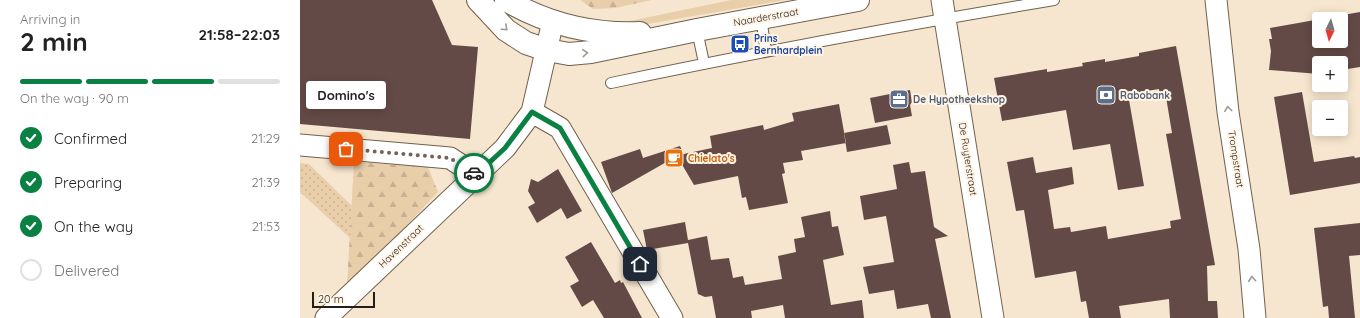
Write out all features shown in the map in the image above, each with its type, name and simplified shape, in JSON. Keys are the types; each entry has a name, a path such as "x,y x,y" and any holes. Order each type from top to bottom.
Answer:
{"street":[{"name":"Naarderstraat","path":"478,0 506,30 526,43 547,50 569,54 592,52 697,30 858,0"},
{"name":"Naarderstraat","path":"506,0 525,11 553,21 593,31 625,34 697,30"},
{"name":"Trompstraat","path":"1217,4 1228,112 1249,249 1255,318"},
{"name":"De Ruyterstraat","path":"944,9 993,318"},
{"path":"300,145 450,158 476,175 505,148 532,112 553,21"},
{"path":"532,112 560,128 672,318"},
{"name":"Havenstraat","path":"326,318 476,175"}],"lane":[{"path":"611,83 704,63 766,52 944,9 1054,0"},
{"path":"761,18 766,52"},
{"path":"697,30 704,63"}],"green space":[{"path":"580,0 652,0 615,8 593,9"},
{"path":"731,0 785,0 619,29 606,26"},
{"path":"354,162 428,167 438,192 394,239 347,285"},
{"path":"300,163 309,164 352,206 350,238 300,192"}],"building":[{"path":"300,0 432,0 452,45 478,47 470,139 300,124"},
{"path":"1360,12 1360,67 1348,69 1348,56 1312,56 1312,73 1269,70 1271,51 1269,39 1272,39 1270,28 1312,20 1312,48 1348,48 1348,14"},
{"path":"1176,46 1215,265 1207,266 1208,301 1217,301 1218,318 1170,318 1169,299 1119,306 1121,318 1089,318 1086,301 1081,302 1076,271 1035,278 1024,210 1016,211 1007,162 1033,157 1036,173 1072,167 1074,184 1048,190 1054,229 1070,227 1071,232 1106,226 1108,239 1171,228 1170,221 1181,219 1166,134 1172,133 1166,97 1160,98 1159,89 1128,94 1144,186 1118,190 1110,144 1073,150 1066,110 1002,121 994,78 1047,69 1047,72 1083,66 1082,63 1105,59 1105,62 1139,56 1139,53"},
{"path":"910,90 912,116 875,123 870,98"},
{"path":"1302,92 1314,162 1354,156 1355,158 1360,157 1360,183 1290,195 1274,97"},
{"path":"839,104 846,143 801,151 803,160 783,163 785,173 782,174 788,203 749,210 746,197 742,198 738,176 694,185 677,156 612,193 601,162 640,149 643,158 680,146 683,153 679,155 712,148 710,136 763,125 764,130 794,121 792,113"},
{"path":"887,125 891,144 847,152 844,133"},
{"path":"909,162 911,173 925,171 934,227 948,236 935,239 951,318 931,318 928,304 897,309 894,290 869,294 863,267 894,262 886,216 864,220 860,196 897,189 893,165"},
{"path":"558,169 582,211 567,219 561,208 537,223 528,207 535,203 528,191 531,179 538,182"},
{"path":"830,211 832,227 838,226 844,255 823,260 831,305 862,300 864,318 785,318 783,305 751,311 752,318 716,318 712,296 705,297 698,294 688,243 647,250 643,230 685,222 688,240 707,236 711,260 729,258 733,278 743,276 745,285 782,279 778,256 796,252 794,239 805,237 801,217"},
{"path":"1360,223 1360,255 1349,256 1355,318 1329,318 1328,306 1323,307 1314,228"},
{"path":"591,242 615,283 620,280 621,283 623,282 642,318 604,318 593,300 582,307 570,286 579,281 565,257"}],"way so far":[{"path":"346,149 450,158 474,173"}],"place":[{"name":"Prins Bernhardplein","path":"740,44"},
{"name":"Rabobank","path":"1106,95"},
{"name":"De Hypotheekshop","path":"899,99"},
{"name":"Domino's","path":"346,149"},
{"name":"Chielato's","path":"674,158"}],"route":[{"path":"474,173 476,175 505,148 532,112 560,128 640,264"}]}
